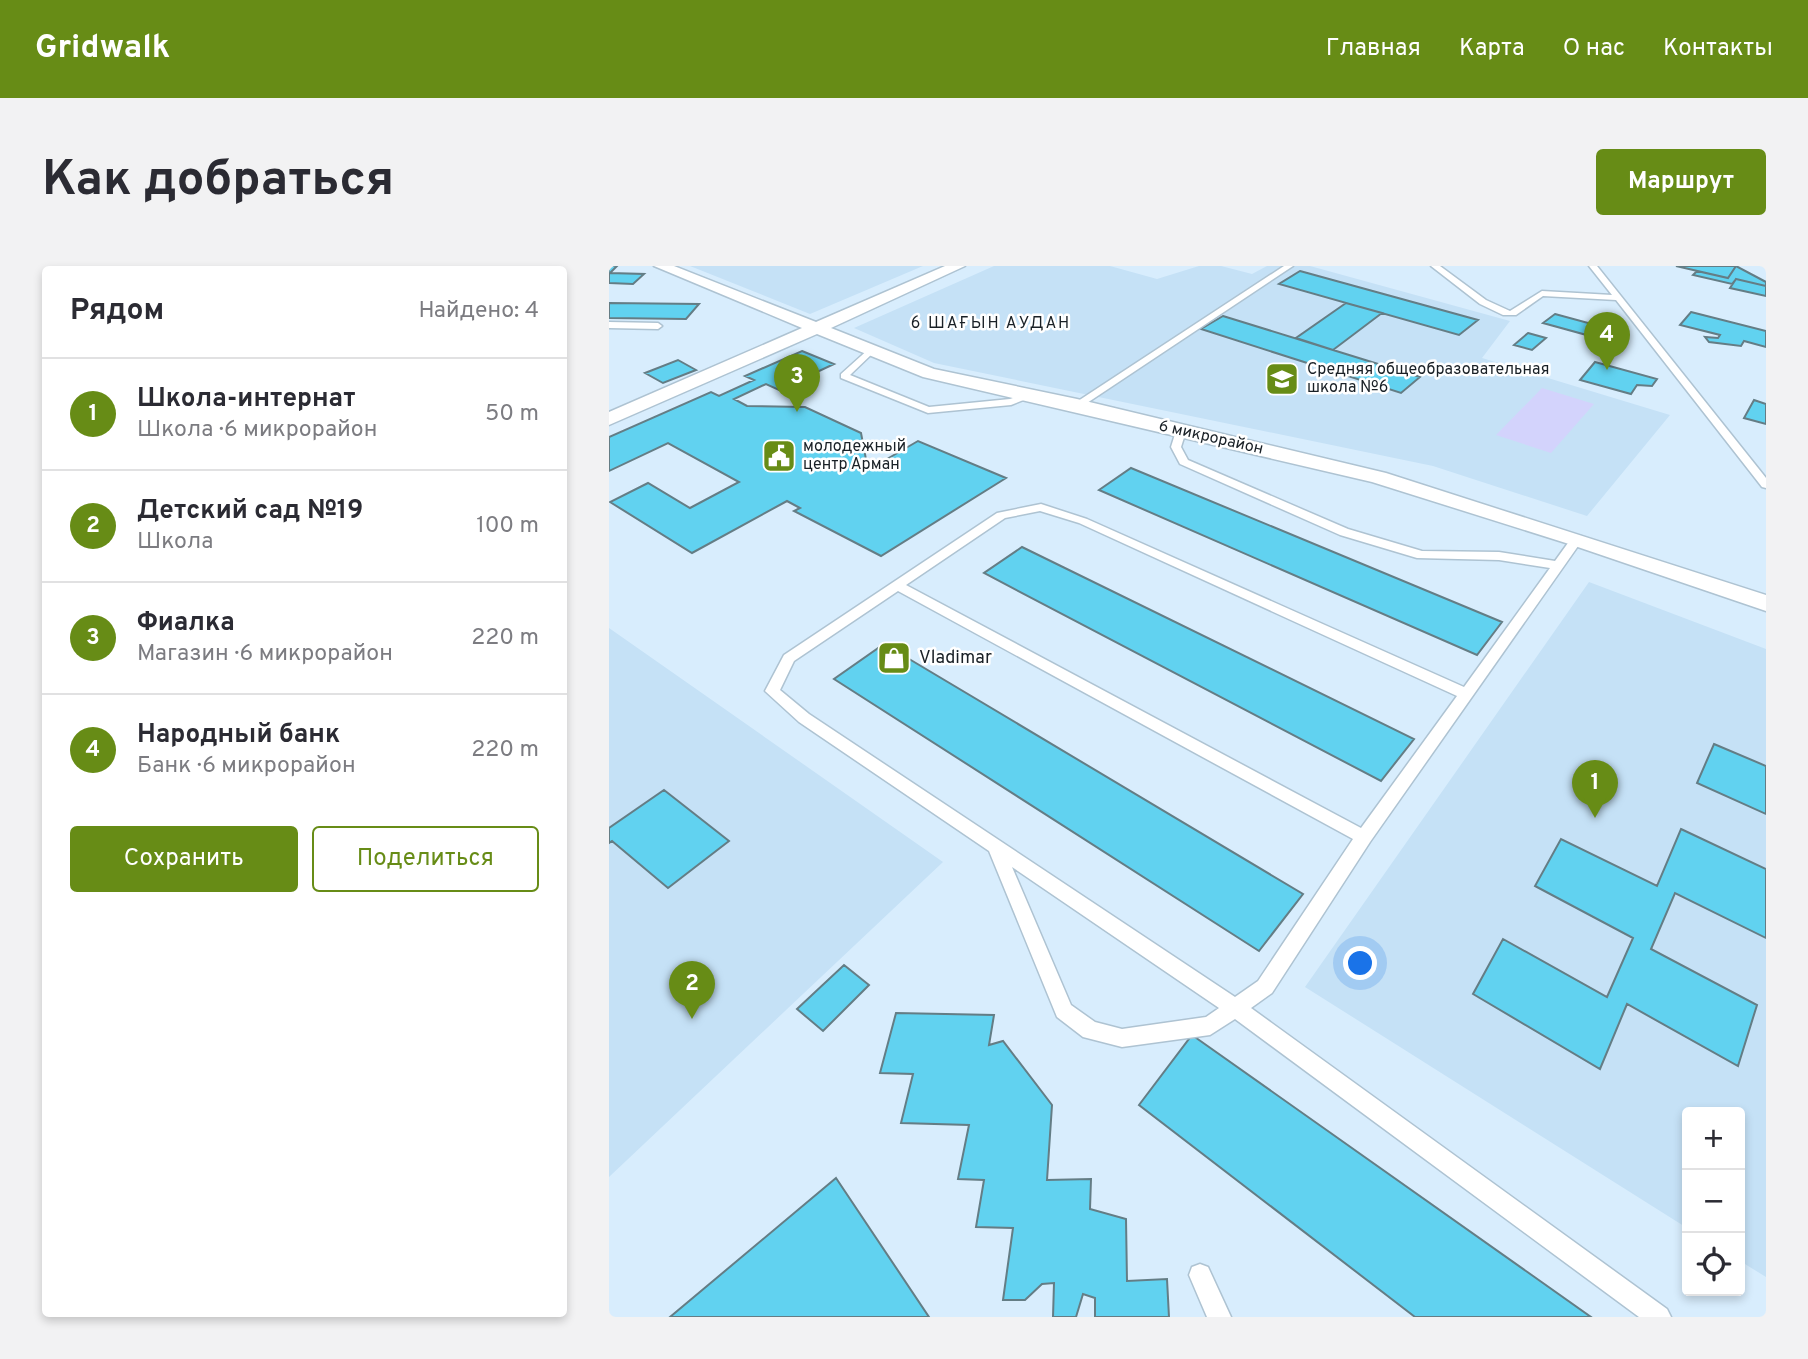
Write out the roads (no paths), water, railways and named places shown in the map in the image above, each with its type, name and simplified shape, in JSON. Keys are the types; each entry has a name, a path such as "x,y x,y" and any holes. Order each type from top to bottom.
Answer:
{"street":[{"name":"6 микрорайон","path":"660,266 929,373 1077,405 1379,477 1577,539 1766,603"},
{"path":"609,419 958,266"}],"lane":[{"path":"1077,405 1289,266"},
{"path":"1435,266 1496,310 1510,314 1518,312 1531,298 1542,293 1619,298"},
{"path":"1594,266 1766,485"},
{"path":"609,325 659,326"},
{"path":"871,350 844,376 928,410 1011,402 1031,395"},
{"path":"1181,431 1177,447 1184,462 1344,532 1421,555 1499,556 1557,565"},
{"path":"1466,694 1083,521 1041,507 1001,515 897,585 789,659 772,691 804,718 1235,1008 1660,1317"},
{"path":"995,846 1063,1011 1090,1030 1122,1038 1210,1026 1265,987 1364,837 1577,539"},
{"path":"897,585 1364,837"},
{"path":"1199,1275 1219,1317"}],"place":[{"name":"Народный банк","path":"1607,370"},
{"name":"Средняя общеобразовательная школа №6","path":"1282,379"},
{"name":"Фиалка","path":"797,412"},
{"name":"молодежный центр Арман","path":"779,456"},
{"name":"Vladimar","path":"894,658"},
{"name":"Школа-интернат","path":"1595,818"},
{"name":"Детский сад №19","path":"692,1019"}],"district":[{"name":"6 ШАҒЫН АУДАН","path":"991,324"}]}
